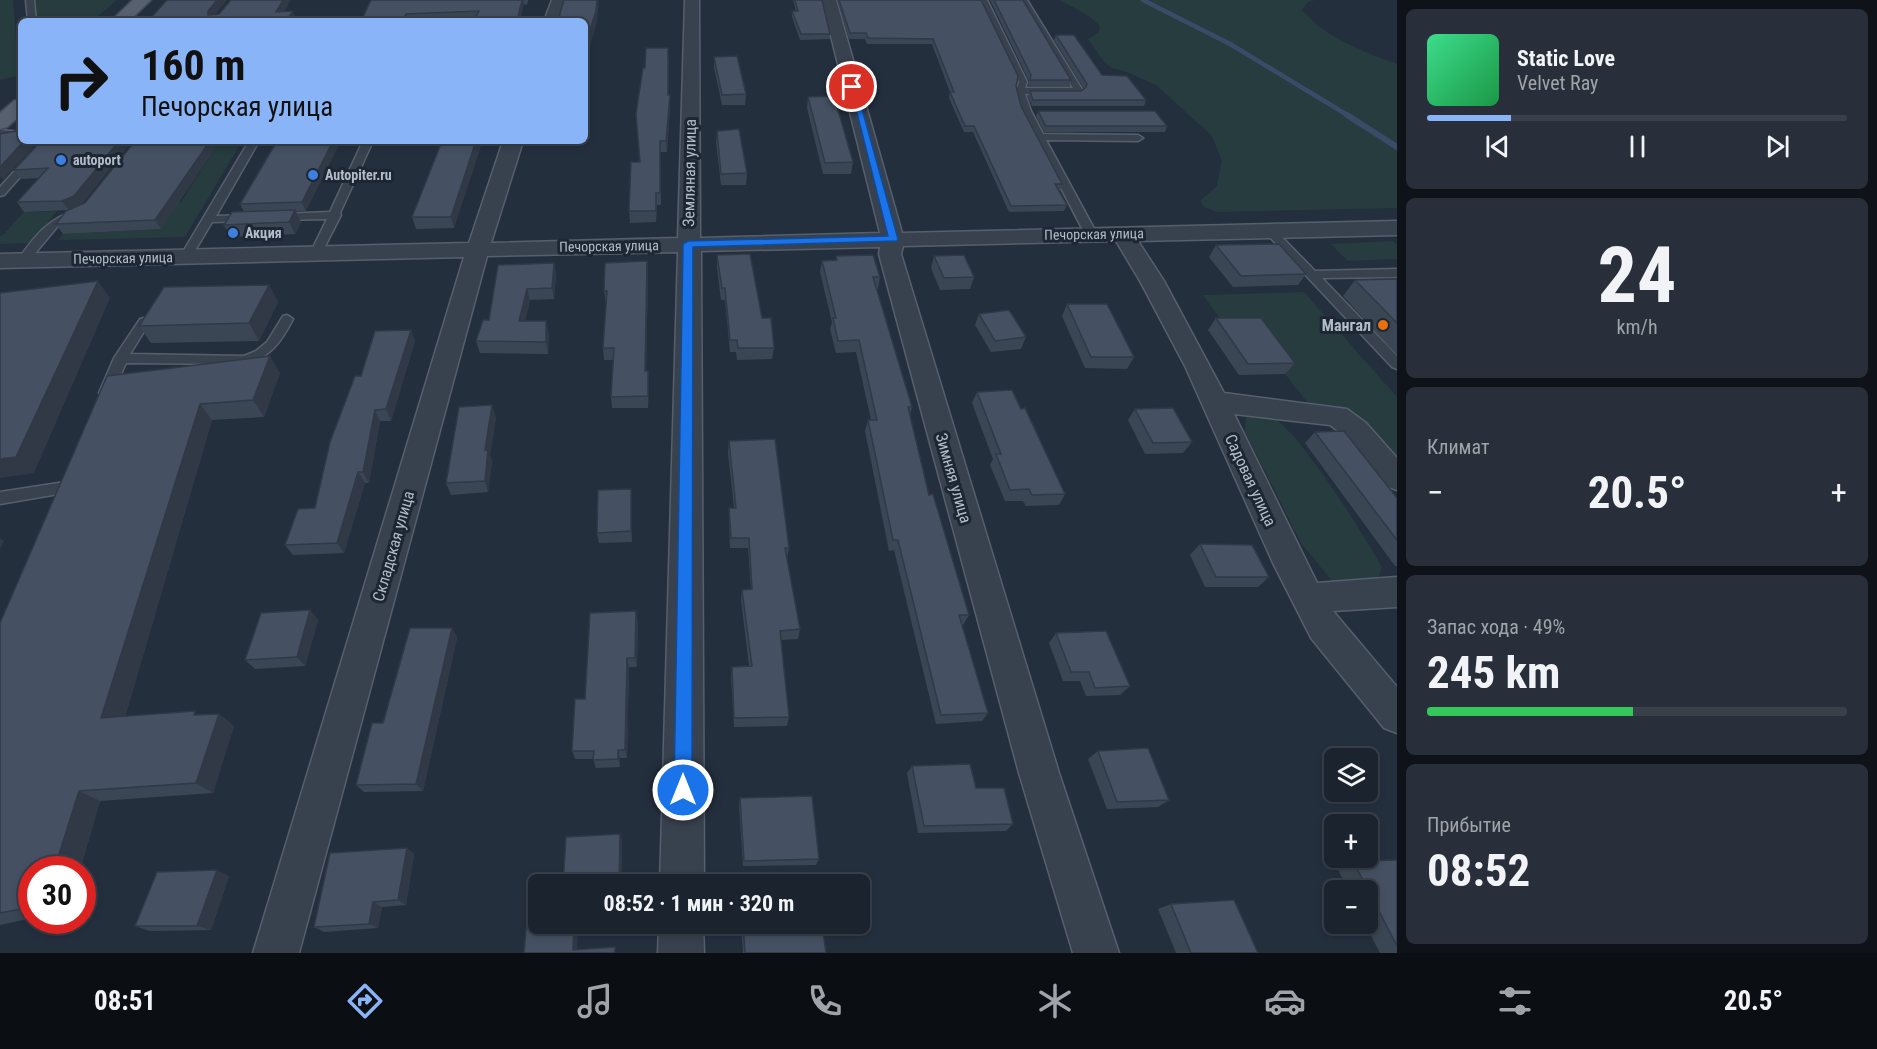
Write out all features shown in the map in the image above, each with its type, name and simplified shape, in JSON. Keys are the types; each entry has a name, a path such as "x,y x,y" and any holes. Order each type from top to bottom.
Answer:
{"main road":[{"path":"122,18 143,0"},
{"path":"0,123 18,108"}],"street":[{"path":"553,18 559,0"},
{"name":"Земляная улица","path":"682,874 692,0"},
{"name":"Зимняя улица","path":"829,0 893,239 890,254 1039,773 1096,953"},
{"name":"Складская улица","path":"276,953 478,249 512,144"},
{"name":"Печорская улица","path":"0,261 1122,233 1395,230"},
{"name":"Садовая улица","path":"1122,233 1152,281 1215,402 1323,627 1397,715"},
{"path":"1215,402 1336,416 1356,430 1397,478"},
{"path":"1308,598 1397,592"},
{"path":"681,934 681,953"}],"lane":[{"path":"30,0 32,18"},
{"path":"984,0 1023,82 1020,91 1026,111 1090,234"},
{"path":"1020,91 1079,91 1023,0"},
{"path":"1026,111 1038,111"},
{"path":"0,133 18,135"},
{"path":"1041,137 1138,138"},
{"path":"0,193 44,144"},
{"path":"186,257 252,144"},
{"path":"316,254 367,144"},
{"path":"23,261 41,237 60,219 86,209"},
{"path":"208,219 336,214"},
{"path":"1270,231 1397,364"},
{"path":"1312,275 1397,273"},
{"path":"122,358 245,360 262,356 272,346 287,319"},
{"path":"103,401 122,358 144,322"},
{"path":"0,498 68,483 57,509"}],"green space":[{"path":"0,0 13,0 18,75 0,80"},
{"path":"34,0 117,0 96,18 36,18"},
{"path":"1060,0 1315,0 1308,2 1302,10 1322,29 1346,43 1397,64 1397,208 1218,212 1204,207 1200,201 1217,186 1222,161 1212,136 1156,85 1112,68 1105,63 1088,39 1099,32 1100,26 1089,16"},
{"path":"218,144 240,144 185,237 58,240 63,234 161,229 141,203 181,202"},
{"path":"57,211 31,243 0,244 0,236 24,212"},
{"path":"1393,241 1397,245 1397,259 1348,261 1331,244"},
{"path":"1304,292 1397,397 1397,468 1358,423 1335,407 1307,402 1285,374 1228,330 1203,295"},
{"path":"1246,414 1273,418 1284,426 1315,463 1382,567 1378,579 1359,583 1332,581 1301,543 1245,432"}],"building":[{"path":"167,0 217,0 208,11 208,15 219,14 231,0 283,0 276,12 293,11 288,18 151,18"},
{"path":"371,0 522,0 518,18 476,18 479,11 406,14 404,18 362,18"},
{"path":"564,0 597,0 588,37 588,18 559,18"},
{"path":"795,0 822,0 830,34 801,34 792,11 798,11"},
{"path":"839,0 981,0 1018,76 1016,86 1021,106 1062,184 1055,184 1067,205 1011,206 974,126 965,126 950,92 954,92 933,39 868,38 866,33 850,33"},
{"path":"994,0 1023,0 1071,80 1030,80 1031,75"},
{"path":"1056,35 1074,35 1102,75 1127,76 1146,100 1033,100 1030,91 1081,91 1086,87 1087,84"},
{"path":"646,48 668,48 668,95 670,95 666,141 660,141 660,193 656,193 656,211 629,211 631,162 640,162 636,114 643,68 645,68"},
{"path":"737,56 746,94 722,95 714,57"},
{"path":"834,96 853,162 825,163 808,97"},
{"path":"1038,111 1155,111 1167,126 1046,126"},
{"path":"17,125 18,144 21,144 0,167 0,134 16,131"},
{"path":"739,129 747,173 721,174 717,131"},
{"path":"38,144 117,144 74,196 62,201 17,202 48,168 14,170"},
{"path":"133,144 208,144 155,220 56,224 66,211 85,203"},
{"path":"275,144 331,144 302,202 240,204"},
{"path":"441,144 475,144 451,217 412,217"},
{"path":"295,210 289,222 224,225 232,212"},
{"path":"1279,244 1306,274 1241,276 1216,245"},
{"path":"750,254 762,318 771,318 774,348 738,348 737,340 730,340 725,288 722,288 717,255"},
{"path":"873,255 880,277 873,277 912,407 908,407 929,495 933,494 969,615 959,615 988,713 941,715 898,540 893,540 868,420 877,420 859,340 838,341 833,318 836,318 822,261 837,260 836,256"},
{"path":"964,255 974,277 944,278 934,256"},
{"path":"647,261 645,371 648,371 648,396 611,397 614,348 603,348 607,291 604,291 605,263"},
{"path":"554,263 552,288 527,289 519,321 546,321 546,342 476,341 483,320 489,320 498,265"},
{"path":"1397,279 1397,323 1355,280"},
{"path":"98,281 16,457 0,459 0,293"},
{"path":"269,285 249,323 139,326 164,287"},
{"path":"1067,304 1107,304 1134,357 1091,357"},
{"path":"1009,310 1026,337 995,341 979,314"},
{"path":"1216,318 1261,318 1295,363 1248,364"},
{"path":"411,330 386,409 375,410 363,472 358,472 337,543 285,545 298,509 315,508 330,442 355,376 361,376 375,331"},
{"path":"270,356 253,400 200,404 101,718 195,711 194,715 219,714 196,783 79,791 58,856 18,856 18,910 0,913 0,623 107,376"},
{"path":"1012,390 1021,409 1025,408 1065,494 1032,495 1029,489 1010,490 996,454 1001,454 977,392"},
{"path":"492,405 485,450 488,449 485,481 446,483 459,407"},
{"path":"1173,408 1192,442 1153,443 1135,409"},
{"path":"1344,431 1397,498 1397,540 1315,432"},
{"path":"775,439 789,548 785,548 800,629 780,631 789,717 734,718 732,667 752,666 742,590 752,589 749,538 731,538 729,508 736,508 729,441"},
{"path":"631,489 631,531 597,533 598,490"},
{"path":"1200,544 1252,545 1269,577 1216,577"},
{"path":"310,610 297,657 245,660 261,613"},
{"path":"636,611 635,658 627,658 625,750 618,750 618,759 593,760 594,751 572,751 575,699 585,699 590,613"},
{"path":"410,628 452,628 416,784 356,785 372,723 383,723"},
{"path":"1106,631 1130,686 1095,688 1089,672 1071,672 1056,633"},
{"path":"1148,748 1169,800 1117,802 1098,751"},
{"path":"970,764 976,788 1004,788 1013,824 924,826 912,766"},
{"path":"812,796 819,859 744,861 740,798"},
{"path":"620,834 619,874 564,874 566,837"},
{"path":"407,848 398,900 373,902 369,924 314,927 330,853"},
{"path":"1378,860 1397,860 1397,946 1378,909 1378,880 1363,880 1357,868 1378,868"},
{"path":"217,870 197,926 135,926 157,872"},
{"path":"1234,900 1258,953 1191,953 1171,904"},
{"path":"526,929 528,929 528,934 574,934 573,950 615,947 615,953 524,953"},
{"path":"744,934 823,934 826,953 745,953"}],"waterway":[{"path":"1143,0 1230,44 1349,116"},
{"path":"1347,115 1397,147"}],"place":[{"name":"autoport","path":"61,160"},
{"name":"Autopiter.ru","path":"313,175"},
{"name":"Акция","path":"233,233"},
{"name":"Мангал","path":"1383,325"}],"route":[{"path":"683,790 688,244 893,239 852,87"}]}
